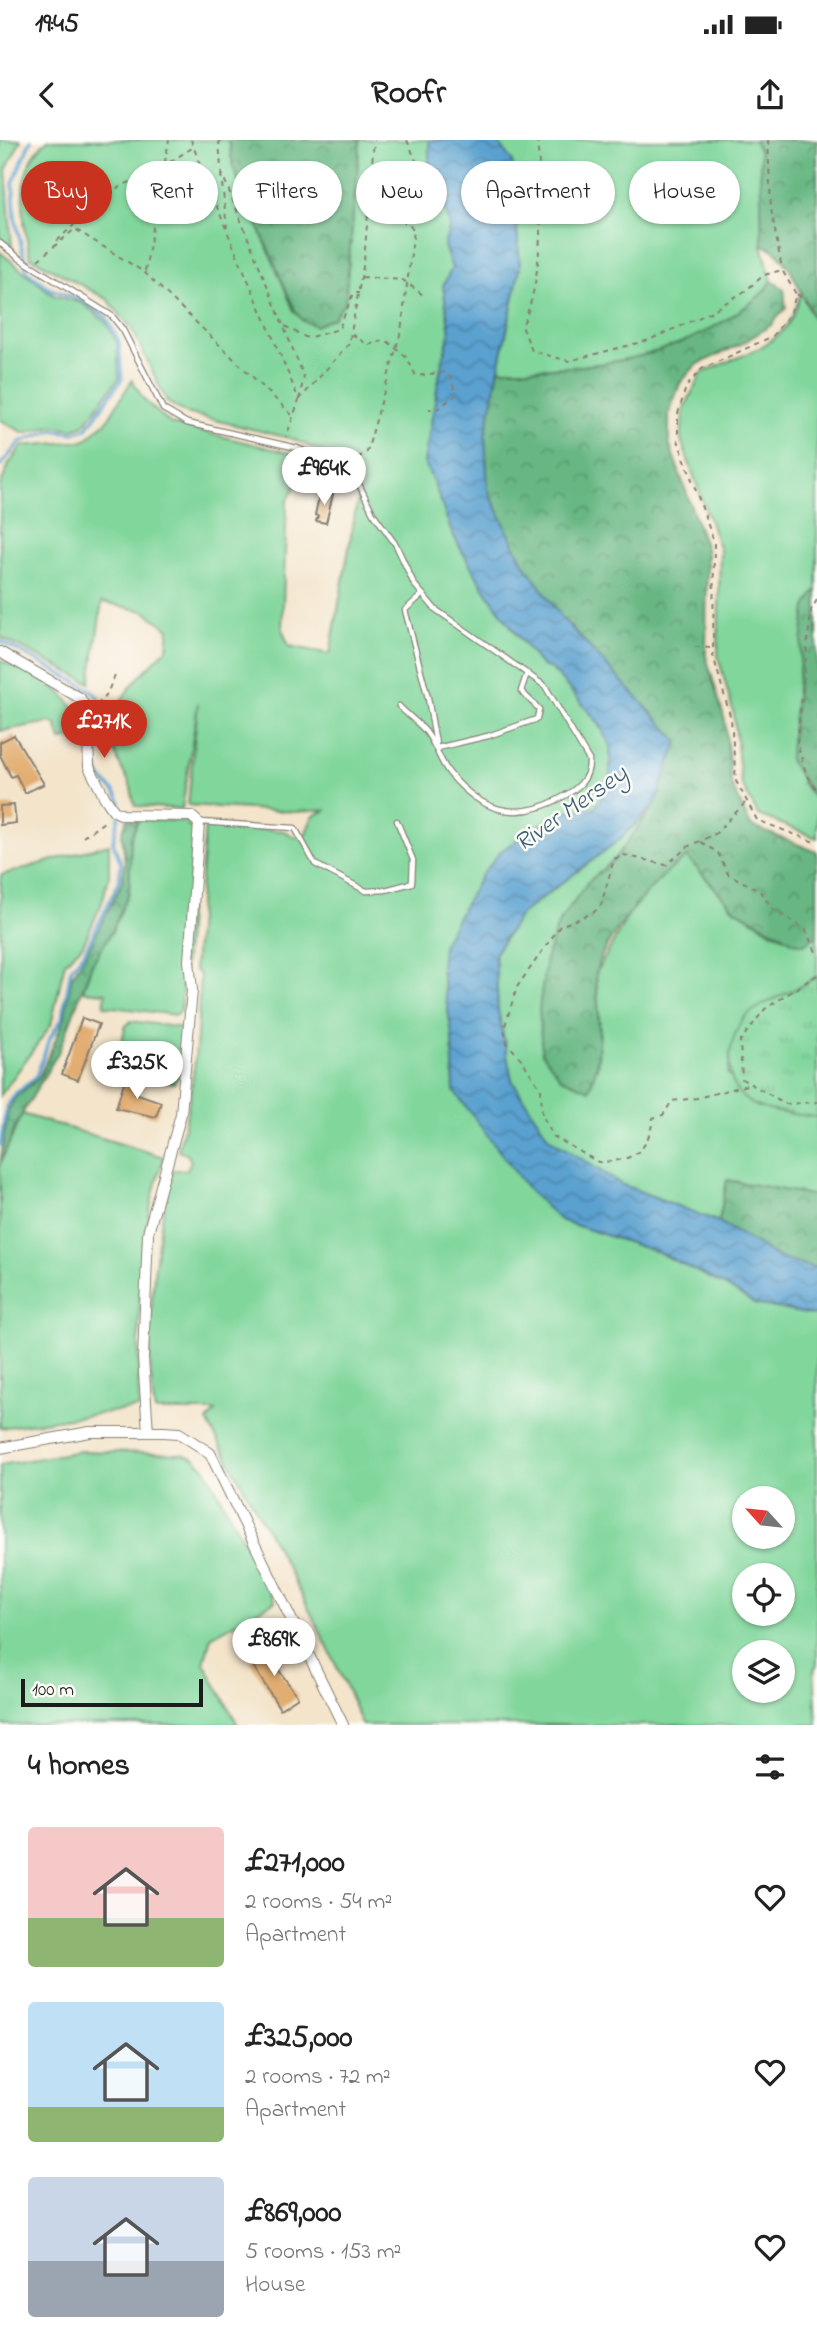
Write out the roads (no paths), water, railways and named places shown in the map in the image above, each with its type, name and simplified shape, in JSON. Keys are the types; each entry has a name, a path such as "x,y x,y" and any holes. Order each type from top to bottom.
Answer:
{"street":[{"path":"0,652 80,698 86,708 89,767 114,811 123,815 191,816 199,823 189,961 192,990 181,1114 148,1233 143,1358 148,1432"},
{"path":"0,1448 90,1432 148,1432 179,1433 209,1453 344,1725"}],"lane":[{"path":"0,243 112,316 123,330 163,409 187,423 284,444 342,467 355,476 373,513 396,545 422,594 442,614 545,686 589,760 590,772 582,784 542,806 522,811 499,811 481,802 449,773 425,731 399,706"},
{"path":"422,594 405,610 428,698 437,748"},
{"path":"437,748 488,736 537,719 539,709 521,691 527,673"},
{"path":"199,823 206,820 295,828 315,864 366,891 385,890 412,883 413,860 397,821"}],"water":[{"path":"429,140 496,140 512,161 461,161 461,224 517,224 520,267 485,436 488,490 521,559 562,618 678,741 654,806 619,840 521,914 495,953 498,1010 512,1080 549,1138 621,1184 719,1222 781,1259 817,1268 817,1316 755,1304 726,1286 660,1253 560,1220 528,1189 454,1091 452,1034 441,969 443,943 481,876 501,851 529,831 566,811 595,807 610,782 610,745 598,722 552,669 542,666 483,586 453,534 424,463 450,332 443,286 452,268 444,246 450,226 447,214 447,161 429,161"}],"waterway":[{"path":"0,466 20,442 52,430 75,433 87,428 122,379 119,341 106,317 82,300 50,289 27,271 15,217 13,183 31,140"},
{"path":"0,641 91,690 99,698"},
{"path":"102,709 95,741 96,766 102,779 119,799 120,810"},
{"path":"0,1145 7,1105 17,1092 36,1077 50,1038 62,1019 71,969 84,953 119,882 121,863 113,842 119,817"}],"water label":[{"name":"River Mersey","path":"570,807"}]}
